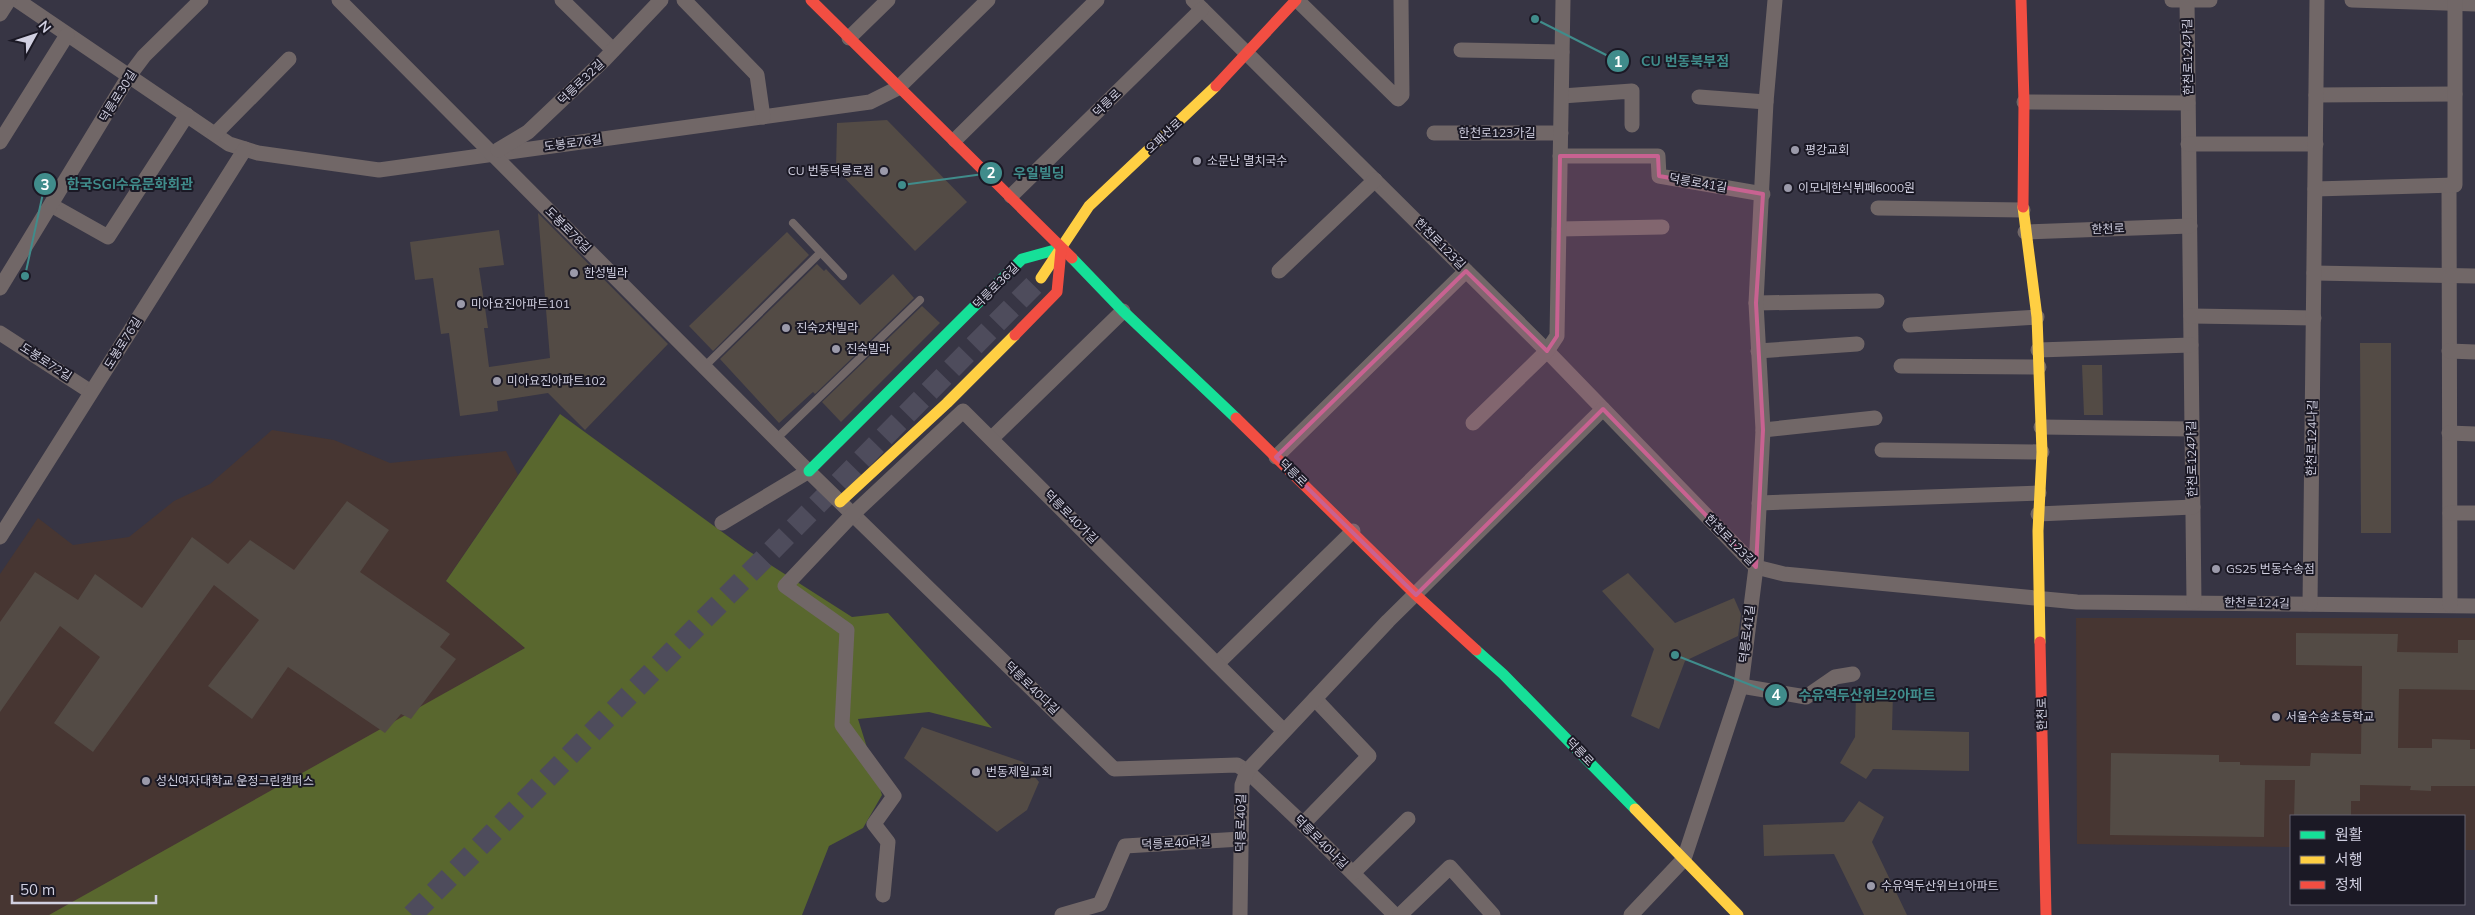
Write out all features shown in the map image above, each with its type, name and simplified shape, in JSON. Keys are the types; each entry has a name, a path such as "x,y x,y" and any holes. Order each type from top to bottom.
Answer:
{"main road":[{"name":"덕릉로","path":"811,0 898,88 955,140 1123,311 1276,456 1416,595 1503,674 1738,915"},
{"name":"오패산로","path":"1040,278 1062,248 1088,206 1200,104 1297,0"},
{"name":"한천로","path":"2021,0 2024,102 2024,210 2037,317 2042,452 2038,514 2046,915"},
{"name":"덕릉로36길","path":"809,471 1022,259 1062,248"},
{"path":"840,502 947,403 1057,292 1062,248"}],"street":[{"path":"0,14 9,0"},
{"name":"도봉로76길","path":"17,0 229,144 245,149 379,170 870,102 898,88"},
{"name":"덕릉로30길","path":"0,288 129,76 144,56 202,0"},
{"name":"도봉로78길","path":"339,0 840,502"},
{"path":"562,0 613,50"},
{"name":"덕릉로32길","path":"492,154 528,132 613,50 661,0"},
{"path":"684,0 757,75 763,117"},
{"path":"849,38 888,0"},
{"path":"898,88 988,0"},
{"path":"955,140 1097,0"},
{"name":"오패산로","path":"1297,0 1398,99 1402,95 1401,0"},
{"path":"1473,423 1548,351 1557,336 1564,0"},
{"name":"덕릉로41길","path":"1684,859 1741,686 1756,567 1763,430 1756,303 1763,194 1766,102 1776,0"},
{"path":"2172,0 2210,0"},
{"name":"한천로124가길","path":"2187,0 2194,602"},
{"name":"한천로124나길","path":"2310,604 2317,0"},
{"path":"2352,0 2475,4"},
{"path":"2315,189 2455,185 2455,2"},
{"name":"한천로123길","path":"1197,5 1247,52 1548,351 1756,567 1784,574 2039,598"},
{"name":"덕릉로","path":"1011,196 1197,5"},
{"path":"0,142 68,34"},
{"path":"1461,50 1562,52"},
{"path":"215,134 289,59"},
{"path":"1562,96 1632,91 1632,125"},
{"path":"2316,95 2455,94"},
{"path":"1699,97 1766,102"},
{"path":"2024,102 2188,103"},
{"path":"51,205 108,238 187,115"},
{"name":"한천로123가길","path":"1434,133 1561,133"},
{"path":"2188,144 2316,144"},
{"name":"도봉로76길","path":"0,537 245,149"},
{"name":"덕릉로41길","path":"1560,156 1658,156 1659,176 1763,194"},
{"path":"1279,271 1375,180"},
{"path":"2449,186 2450,606"},
{"path":"1878,208 2024,210"},
{"name":"한천로","path":"2026,232 2190,226"},
{"path":"1559,229 1662,228"},
{"name":"덕릉로","path":"1276,456 1466,271"},
{"path":"2314,273 2475,276"},
{"path":"1756,303 1877,301"},
{"path":"992,438 1123,311"},
{"path":"2191,316 2314,318"},
{"path":"1910,325 2037,317"},
{"name":"도봉로72길","path":"0,332 92,392"},
{"path":"1758,351 1857,344"},
{"path":"2038,350 2191,345"},
{"path":"2449,351 2475,352"},
{"path":"1901,366 2039,367"},
{"path":"1247,771 1416,595 1603,409"},
{"name":"덕릉로40가길","path":"853,514 964,411 1284,731"},
{"path":"1763,430 1875,418"},
{"path":"2041,427 2192,429"},
{"path":"2449,433 2475,434"},
{"path":"1882,450 2042,452"},
{"name":"덕릉로36길","path":"722,523 809,471"},
{"path":"1759,503 2039,493"},
{"name":"덕릉로40다길","path":"840,502 1114,769 1237,765 1247,771"},
{"path":"2038,514 2193,507"},
{"path":"2450,513 2475,513"},
{"path":"853,514 785,586 847,630 842,726 894,796 874,824 888,842 883,895"},
{"path":"1217,664 1352,532"},
{"name":"한천로124길","path":"2039,598 2077,602 2475,606"},
{"path":"1741,686 1806,697 1835,677 1853,674"},
{"path":"1303,824 1369,756 1315,699"},
{"name":"덕릉로40나길","path":"1247,771 1394,915"},
{"name":"덕릉로40길","path":"1240,915 1242,785 1247,771"},
{"path":"1353,873 1408,819"},
{"name":"덕릉로40라길","path":"1062,915 1100,904 1125,846 1241,839"},
{"path":"1631,915 1684,859"},
{"path":"1400,915 1450,867 1493,915"}],"lane":[{"path":"793,224 843,276"},
{"path":"704,367 820,253"},
{"path":"776,439 920,300"}],"highlighted area":[{"path":"1560,156 1658,156 1659,176 1763,194 1756,303 1763,430 1756,567 1603,409 1416,595 1276,457 1466,271 1547,351 1557,336"}],"shaded area":[{"name":"성신여자대학교 운정그린캠퍼스","path":"272,430 334,440 390,463 506,451 518,475 446,581 525,648 57,915 0,915 0,574 38,518 73,545 129,537 174,501 210,484"},
{"name":"서울수송초등학교","path":"2076,618 2475,618 2475,850 2465,850 2465,815 2290,815 2290,847 2077,844"}],"green space":[{"path":"560,414 747,550 852,617 888,613 992,728 929,712 858,719 882,795 863,828 829,846 802,915 49,915 525,648 446,581"}],"building":[{"path":"887,120 967,202 915,251 836,169 837,123"},
{"path":"538,213 668,344 585,430 548,393 497,401 498,411 460,416 449,333 441,334 433,278 415,280 410,242 499,230 504,265 479,268 488,328 484,328 489,367 550,358"},
{"path":"787,232 809,255 713,351 689,326"},
{"path":"817,264 824,271 826,269 860,305 893,274 914,298 815,394 813,392 779,423 720,359"},
{"name":"진숙빌라","path":"922,306 940,323 841,422 822,402"},
{"path":"2360,343 2391,343 2391,533 2361,533"},
{"path":"2082,365 2102,365 2103,415 2084,415"},
{"path":"347,501 389,530 360,572 450,634 440,647 456,659 411,719 401,714 385,733 288,667 252,719 208,686 259,620 214,585 93,752 54,723 100,657 60,626 0,712 0,622 35,572 78,600 95,574 142,608 192,537 228,564 250,540 294,570"},
{"path":"1628,573 1675,623 1734,598 1741,614 1738,636 1685,661 1659,729 1631,716 1654,649 1602,591"},
{"path":"2296,633 2398,634 2397,652 2458,653 2458,640 2475,640 2475,690 2399,689 2398,748 2432,748 2432,739 2470,740 2470,749 2475,749 2475,786 2431,786 2431,791 2410,790 2411,786 2360,785 2360,801 2351,801 2351,815 2294,815 2295,780 2265,780 2264,837 2110,835 2111,753 2219,755 2219,762 2240,762 2240,765 2310,766 2311,753 2361,754 2362,666 2296,665"},
{"path":"1856,692 1893,693 1892,730 1969,732 1969,771 1873,769 1866,779 1840,763 1855,737"},
{"name":"번동제일교회","path":"922,727 1023,762 1039,782 1027,810 997,832 904,758"},
{"name":"수유역두산위브1아파트","path":"1859,801 1884,817 1872,842 1907,915 1864,915 1834,854 1764,856 1763,825 1844,822"}],"tunnel":[{"path":"412,915 1041,278"}],"traffic: fast":[{"path":"809,471 1022,259 1062,248"},
{"path":"1072,258 1123,311 1236,418"},
{"path":"1476,650 1503,674 1635,809"}],"traffic: slow":[{"path":"1041,278 1089,206 1216,86"},
{"path":"2023,207 2037,317 2042,452 2038,531 2040,642"},
{"path":"840,502 947,403 1015,335"},
{"path":"1635,809 1738,915"}],"traffic: jam":[{"path":"811,0 1072,258"},
{"path":"1216,86 1296,0"},
{"path":"2021,0 2024,102 2023,207"},
{"path":"1015,335 1057,292 1061,250"},
{"path":"1236,418 1416,595 1476,650"},
{"path":"2040,642 2046,915"}],"place":[{"name":"CU 번동북부점","path":"1535,19"},
{"name":"평강교회","path":"1795,150"},
{"name":"소문난 멸치국수","path":"1197,161"},
{"name":"CU 번동덕릉로점","path":"884,171"},
{"name":"우일빌딩","path":"902,185"},
{"name":"이모네한식뷔페6000원","path":"1788,188"},
{"name":"한성빌라","path":"574,273"},
{"name":"한국SGI수유문화회관","path":"25,276"},
{"name":"미아요진아파트101","path":"461,304"},
{"name":"진숙2차빌라","path":"786,328"},
{"name":"진숙빌라","path":"836,349"},
{"name":"미아요진아파트102","path":"497,381"},
{"name":"GS25 번동수송점","path":"2216,569"},
{"name":"수유역두산위브2아파트","path":"1675,655"},
{"name":"서울수송초등학교","path":"2276,717"},
{"name":"번동제일교회","path":"976,772"},
{"name":"성신여자대학교 운정그린캠퍼스","path":"146,781"},
{"name":"수유역두산위브1아파트","path":"1871,886"}]}
